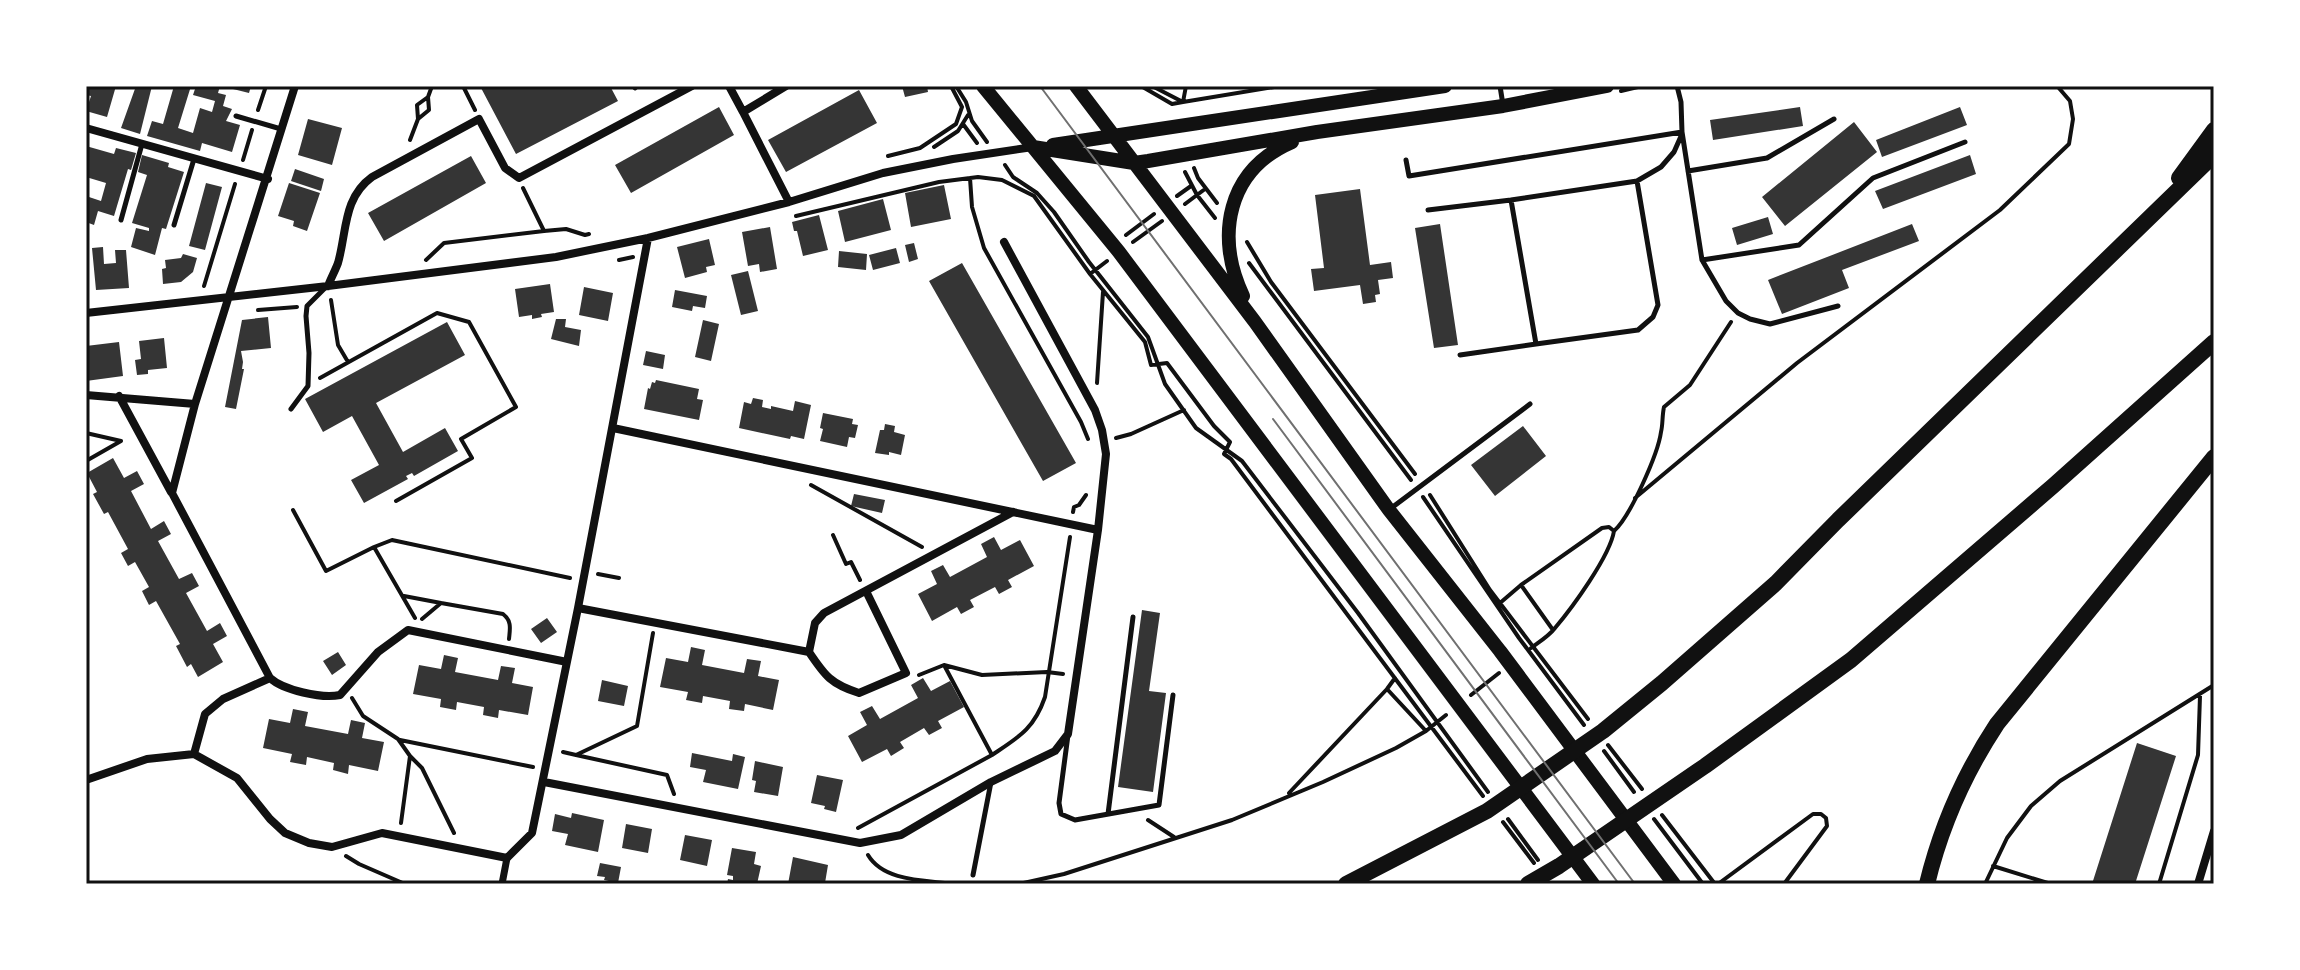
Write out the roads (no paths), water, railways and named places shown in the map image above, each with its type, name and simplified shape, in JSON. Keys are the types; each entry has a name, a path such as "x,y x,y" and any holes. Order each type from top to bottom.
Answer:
{"main road":[{"path":"2157,209 2214,130"},
{"path":"1346,884 1487,811 1603,731 1662,683 1776,583 2214,155"},
{"path":"1528,884 1705,766 1851,660 2214,342"},
{"path":"1927,884 1950,809 1975,757 1997,724 2214,457"}],"street":[{"path":"172,493 195,404 295,86"},
{"path":"328,286 337,265 352,199 360,186 401,161 479,119 505,168 519,178 692,86"},
{"path":"729,86 789,202"},
{"path":"743,112 786,86"},
{"path":"983,86 1116,248 1593,884"},
{"path":"1076,86 1255,322 1389,510 1500,651 1674,884"},
{"path":"86,313 556,257 648,238 789,202 883,173 1033,147 1445,86"},
{"path":"1033,147 1134,163 1317,132 1503,106 1607,86"},
{"path":"86,128 268,179"},
{"path":"1255,322 1232,270 1229,227 1235,198 1255,166 1277,149 1317,132"},
{"path":"502,884 507,858 532,833 545,777 648,238"},
{"path":"545,777 860,843 901,835 991,782 1055,751 1068,734 1106,454 1095,410 1004,242"},
{"path":"86,395 195,404"},
{"path":"119,396 270,678 277,685 331,697 340,695 378,652 408,630 567,662"},
{"path":"613,428 1098,530"},
{"path":"866,591 906,673 859,693 837,686 824,675 809,652 815,623 824,613 1014,512"},
{"path":"578,608 809,652"},
{"path":"194,754 205,714 223,699 270,678"},
{"path":"86,780 147,759 194,754 237,778 285,833 309,843 332,847 382,833 507,858"},
{"path":"2198,884 2214,831"}],"lane":[{"path":"1500,86 1503,106"},
{"path":"1677,86 1702,260 1726,301 1738,313 1770,324 1838,306"},
{"path":"236,116 282,130"},
{"path":"1688,171 1767,158 1834,119"},
{"path":"1406,160 1409,176 1682,132"},
{"path":"1428,210 1637,181 1661,167 1674,152 1682,132"},
{"path":"1702,260 1799,245 1873,178 1965,142"},
{"path":"121,220 142,144"},
{"path":"174,225 194,159"},
{"path":"1460,355 1638,330 1653,317 1658,305 1637,181"},
{"path":"1511,200 1536,344"},
{"path":"291,409 308,386 307,306 328,286"},
{"path":"1389,510 1530,404"},
{"path":"1108,814 1133,617"},
{"path":"1068,734 1059,803 1061,814 1075,820 1159,805 1173,695"},
{"path":"973,875 991,782"}],"tram line":[{"path":"1040,86 1635,884"},
{"path":"1273,419 1619,884"}]}
